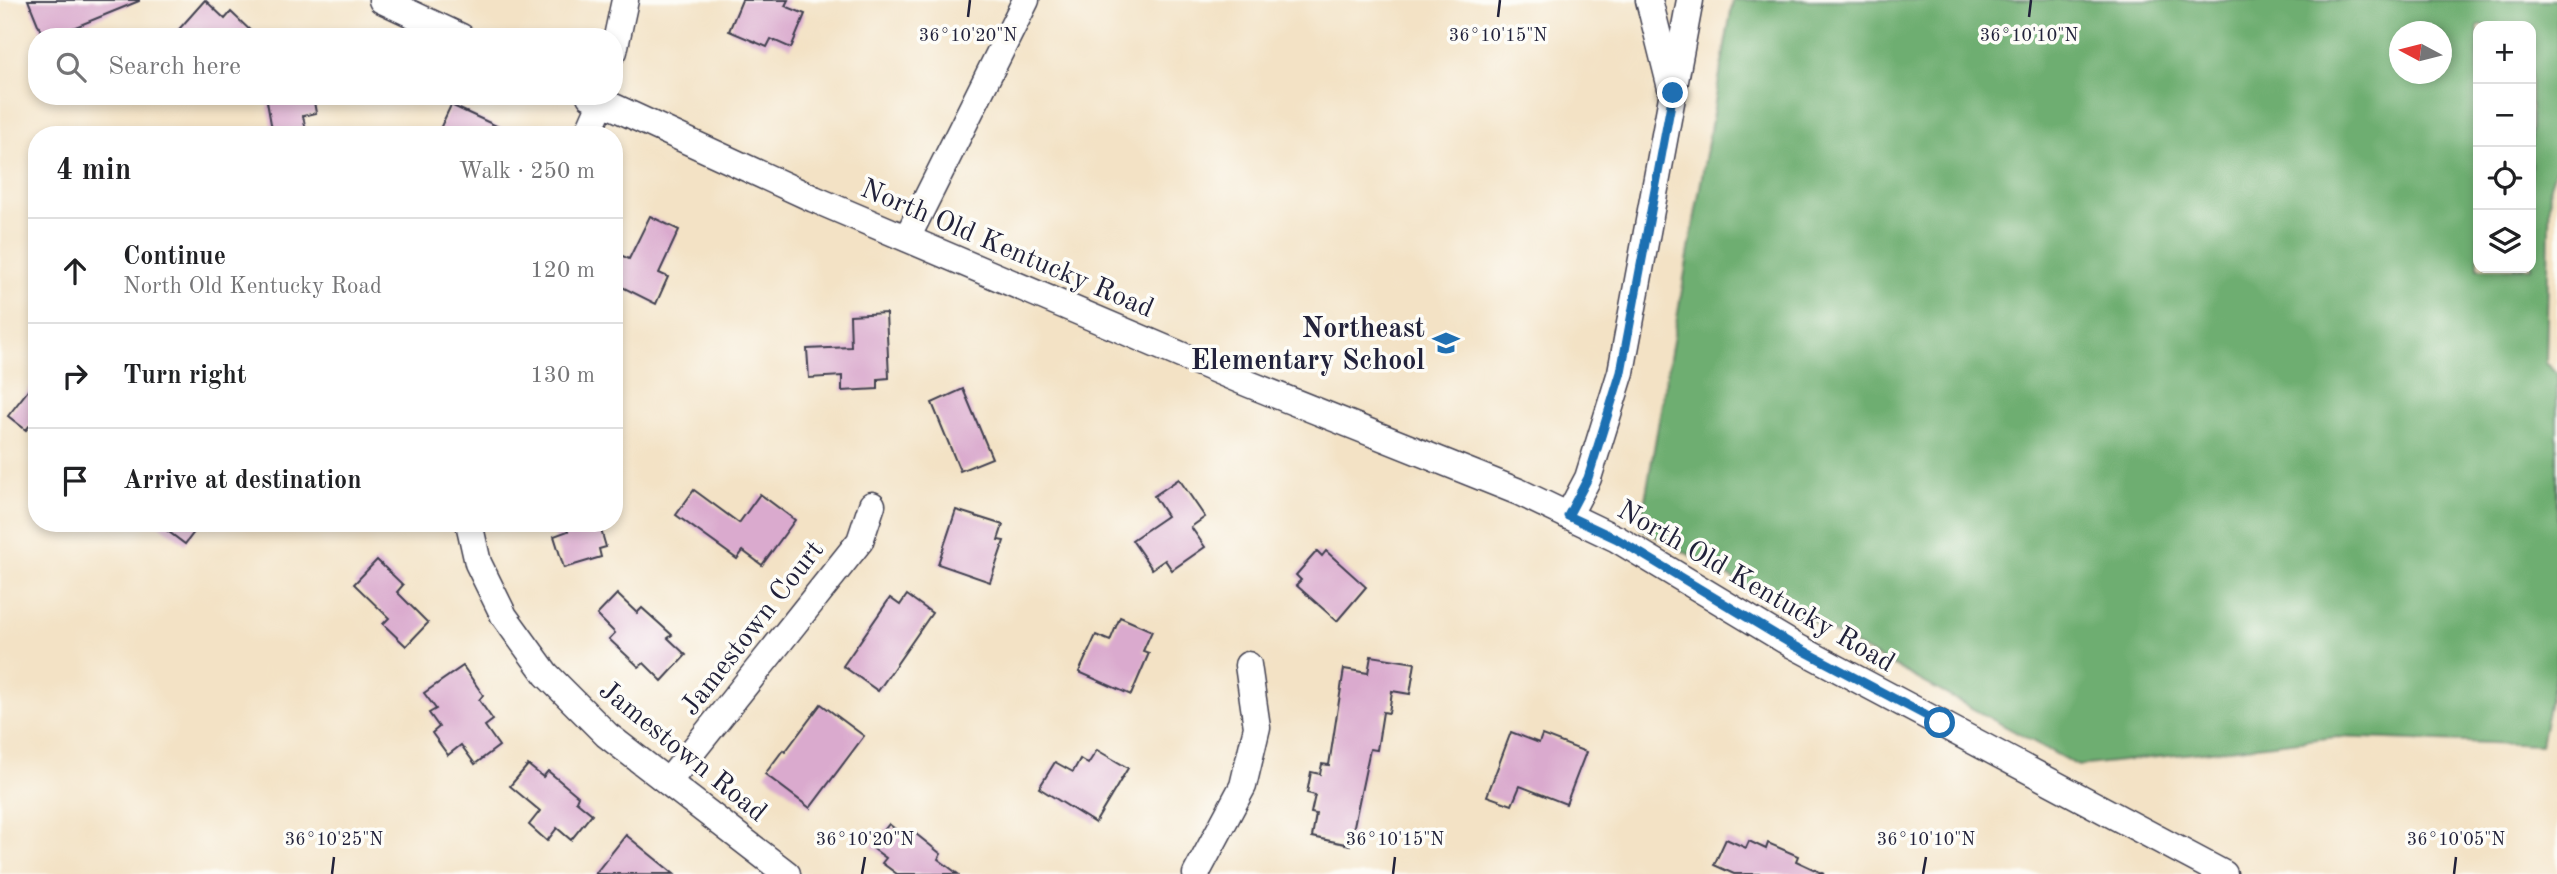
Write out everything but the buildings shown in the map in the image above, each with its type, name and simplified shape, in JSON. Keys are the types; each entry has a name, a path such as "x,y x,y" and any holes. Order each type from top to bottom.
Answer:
{"street":[{"path":"382,0 442,28"},
{"path":"619,28 625,0"},
{"path":"907,238 1026,0"},
{"path":"1648,0 1673,93"},
{"path":"1568,516 1588,478 1621,372 1690,0"},
{"path":"590,126 597,105"},
{"name":"North Old Kentucky Road","path":"614,105 814,199 1249,384 1520,492 1617,539 1793,645 2224,874"},
{"name":"Jamestown Court","path":"668,782 860,541 872,505"},
{"name":"Jamestown Road","path":"471,532 478,563 504,616 547,674 607,735 787,874"},
{"path":"1196,874 1244,786 1257,727 1248,665"}],"green space":[{"path":"1733,0 2557,0 2557,165 2550,186 2546,363 2557,373 2557,666 2541,745 2336,737 2078,766 1640,528"}],"place":[{"name":"Northeast Elementary School","path":"1446,343"}],"route":[{"path":"1673,93 1621,372 1588,478 1568,516 1617,539 1793,645 1940,723"}]}
